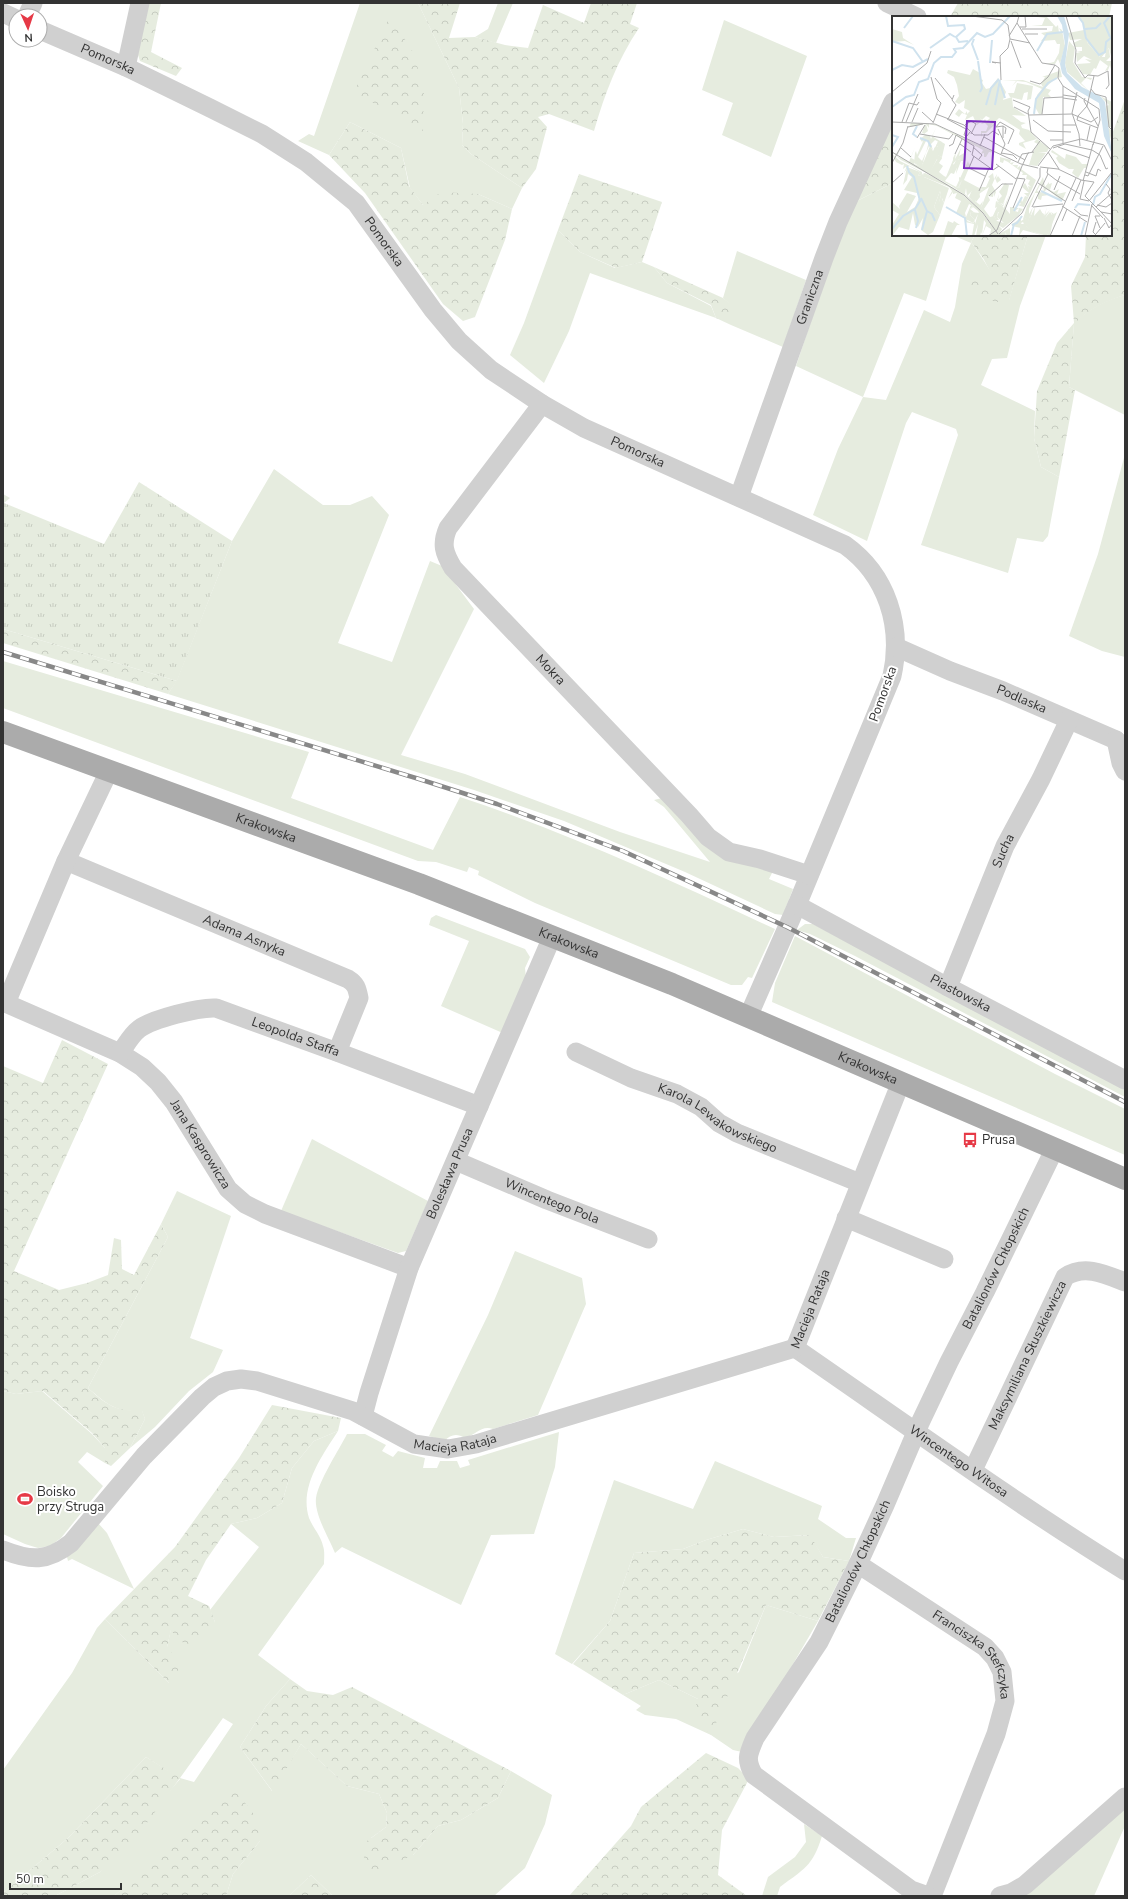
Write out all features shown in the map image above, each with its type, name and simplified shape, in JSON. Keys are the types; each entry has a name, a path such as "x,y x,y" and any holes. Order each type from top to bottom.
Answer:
{"main road":[{"name":"Krakowska","path":"3,732 419,884 672,984 1125,1179"}],"street":[{"path":"126,67 140,3"},
{"path":"887,3 917,16"},
{"name":"Pomorska","path":"48,33 126,67 262,134 321,173 356,203 433,310 459,341 491,370 542,404 584,428 845,545 859,555 870,566 888,601 895,630 896,647 892,676 748,1017"},
{"name":"Graniczna","path":"739,497 838,222 892,104"},
{"name":"Mokra","path":"542,404 448,528 443,546 446,557 453,568 689,815 708,837 728,852 760,859 809,875"},
{"name":"Podlaska","path":"896,647 1069,720 1121,738 1121,763 1125,771"},
{"name":"Sucha","path":"948,987 1005,846 1041,778 1069,720"},
{"path":"4,1002 66,861 109,771"},
{"name":"Adama Asnyka","path":"66,861 348,979 354,983 357,988 359,998 338,1052"},
{"name":"Piastowska","path":"797,904 948,987 1125,1080"},
{"name":"Bolesława Prusa","path":"363,1416 409,1268 552,937"},
{"name":"Jana Kasprowicza","path":"4,1002 120,1053 142,1067 158,1082 178,1108 228,1189 245,1204 265,1214 409,1268"},
{"name":"Leopolda Staffa","path":"120,1053 133,1034 146,1024 205,1008 226,1011 479,1106"},
{"name":"Karola Lewakowskiego","path":"576,1052 631,1078 677,1094 701,1107 719,1123 738,1133 860,1183"},
{"name":"Macieja Rataja","path":"3,1550 20,1557 37,1559 60,1552 71,1543 144,1456 202,1397 214,1387 227,1381 241,1379 257,1381 363,1416 414,1444 448,1449 476,1444 795,1348 900,1082"},
{"name":"Batalionów Chłopskich","path":"928,1896 911,1890 754,1775 748,1764 749,1751 755,1738 818,1642 858,1564 916,1432 949,1362 1055,1148"},
{"name":"Wincentego Pola","path":"456,1161 547,1200 648,1239"},
{"path":"846,1218 944,1259"},
{"name":"Maksymiliana Słuszkiewicza","path":"973,1470 1065,1277 1073,1272 1083,1270 1095,1271 1125,1282"},
{"name":"Wincentego Witosa","path":"795,1348 1081,1544 1125,1571"},
{"name":"Franciszka Stefczyka","path":"858,1564 985,1647 995,1658 1002,1672 1005,1701 996,1734 932,1896"},
{"path":"1000,1896 1011,1893 1025,1884 1125,1797"}],"green space":[{"path":"146,3 161,3 151,52 182,68 176,76 140,61 136,49"},
{"path":"360,3 418,3 459,88 463,124 462,145 471,154 522,188 512,209 478,194 423,205 410,188 401,148 350,122 329,155 298,141 309,134 314,136"},
{"path":"418,3 460,3 449,38 475,37 505,45 528,48 543,5 584,23 591,3 637,3 630,24 639,28 631,40 612,78 594,131 549,114 538,117 547,127 536,169 522,188 471,154 462,145 463,124 459,88"},
{"path":"498,3 513,3 496,43 475,37 488,29"},
{"path":"958,3 1112,3 1109,16 951,16"},
{"path":"390,16 413,52 424,88 423,131 354,92"},
{"path":"724,20 807,56 771,157 722,135 733,103 702,90"},
{"path":"1125,99 1125,295 1098,306 1074,324 1069,387 1075,390 1059,477 1041,467 1034,438 1037,391 1057,343 1074,323 1071,286 1085,257 1086,236 1112,236 1112,134"},
{"path":"892,102 892,184 857,201"},
{"path":"350,122 401,148 409,186 423,205 441,192 478,194 512,209 505,240 475,317 463,321 443,304 365,193 329,155"},
{"path":"579,174 662,202 642,262 616,268 580,252 558,230"},
{"path":"892,184 892,236 946,236 926,301 904,293 863,397 796,366 854,193 857,201"},
{"path":"558,230 580,252 615,268 642,262 654,267 667,283 711,306 716,318 590,273 569,331 544,383 510,355 524,323"},
{"path":"954,236 974,236 971,242 1009,300 1028,236 1046,236 1020,306 1007,358 992,359 981,385 1035,411 1034,438 1041,467 1059,477 1048,536 1043,542 1017,538 1008,573 921,545 958,435 956,429 912,412 906,423 867,541 813,515 838,449 863,397 886,400 924,310 950,322 955,307 962,264 971,243"},
{"path":"974,236 1028,236 1009,301 996,302 967,290 967,276 993,277 983,258 971,242"},
{"path":"737,251 806,280 783,347 731,325 731,305 723,298"},
{"path":"654,267 723,298 731,304 731,325 716,318 711,305 667,283"},
{"path":"1125,295 1125,415 1069,387 1074,323 1086,313 1098,306"},
{"path":"1125,454 1125,657 1102,651 1069,636 1098,554"},
{"path":"274,469 323,505 350,505 372,496 389,515 338,643 392,662 430,561 442,566 474,609 401,755 465,774 620,832 710,862 664,807 654,800 666,797 717,852 775,867 769,879 793,889 783,915 775,914 685,872 564,821 474,790 168,694 177,680 232,541"},
{"path":"139,482 232,541 177,681 3,629 3,494 10,498 4,503 104,544"},
{"path":"3,629 177,681 168,694 3,643"},
{"path":"3,661 309,752 291,798 433,850 460,797 540,826 619,858 775,929 752,978 748,977 742,985 731,985 535,903 478,875 479,871 469,867 467,872 436,862 418,861 3,708"},
{"path":"436,915 525,949 530,957 525,968 526,978 505,1034 441,1006 469,941 429,925 431,918"},
{"path":"805,924 813,924 1125,1088 1125,1097 855,956 810,934 797,930"},
{"path":"795,936 1055,1074 1125,1109 1125,1155 772,1002 775,983"},
{"path":"62,1040 108,1064 14,1271 59,1290 87,1283 108,1275 114,1238 121,1240 122,1269 134,1275 161,1224 168,1237 88,1388 112,1406 125,1410 142,1410 145,1419 130,1448 111,1466 105,1463 105,1448 92,1433 43,1391 16,1394 3,1391 3,1066 43,1083"},
{"path":"312,1139 428,1201 406,1251 398,1253 281,1211"},
{"path":"177,1191 231,1216 190,1338 223,1350 213,1372 189,1391 155,1427 130,1448 145,1419 142,1411 118,1409 101,1399 88,1388 168,1237 161,1224"},
{"path":"515,1251 582,1278 586,1304 538,1415 493,1429 485,1428 465,1438 459,1435 454,1435 444,1441 429,1436 488,1315"},
{"path":"3,1391 16,1394 42,1391 92,1434 105,1448 105,1463 87,1452 78,1462 103,1486 61,1538 50,1546 38,1548 3,1534"},
{"path":"272,1405 341,1418 338,1431 314,1441 292,1468 282,1503 257,1518 231,1524 206,1560 188,1596 209,1606 215,1622 188,1644 179,1641 171,1630 167,1647 182,1665 169,1683 105,1619 175,1547 239,1458"},
{"path":"338,1431 319,1461 307,1495 309,1518 322,1542 324,1550 324,1564 258,1655 290,1679 266,1706 240,1747 272,1791 301,1744 347,1786 379,1794 387,1813 386,1827 371,1838 413,1855 438,1826 461,1820 498,1798 511,1771 552,1795 545,1824 525,1868 494,1896 333,1896 311,1875 289,1896 226,1896 233,1874 260,1841 120,1891 114,1896 55,1896 100,1872 180,1779 146,1757 68,1838 3,1893 3,1770 72,1673 97,1628 105,1619 169,1683 167,1647 171,1629 215,1622 210,1610 259,1547 231,1524 257,1518 282,1503 292,1468 314,1441","holes":["223,1718 233,1724 194,1782 180,1778"]},
{"path":"559,1432 555,1467 534,1534 491,1535 461,1605 342,1547 335,1553 322,1526 317,1511 316,1498 325,1474 347,1434 365,1434 386,1445 382,1451 393,1457 398,1451 425,1458 423,1468 437,1468 440,1461 457,1461 460,1468 470,1465 468,1460"},
{"path":"715,1461 822,1506 818,1519 846,1538 856,1538 849,1561 823,1557 809,1535 774,1537 743,1529 706,1540 683,1549 634,1553 610,1621 572,1664 555,1654 614,1480 693,1509"},
{"path":"98,1523 107,1533 134,1589 72,1559 68,1561 67,1557"},
{"path":"743,1529 774,1537 810,1535 823,1557 849,1561 818,1621 766,1605 711,1735 693,1715 698,1699 659,1680 623,1695 573,1664 610,1621 634,1553 683,1549 706,1540"},
{"path":"766,1605 818,1621 742,1752 733,1750 711,1735 676,1719 645,1715 636,1710 641,1706 623,1695 659,1680 698,1699 739,1672"},
{"path":"290,1679 307,1691 333,1695 352,1687 511,1771 498,1798 461,1820 438,1826 413,1855 372,1874 359,1847 386,1827 387,1813 379,1794 347,1786 301,1744 273,1792 240,1747 266,1706"},
{"path":"706,1753 738,1768 749,1779 722,1830 718,1875 747,1896 569,1896 631,1826 641,1807"},
{"path":"146,1757 180,1778 127,1850 100,1872 55,1896 3,1896 3,1893 68,1838"},
{"path":"236,1791 256,1817 260,1841 233,1874 226,1896 114,1896"},
{"path":"1125,1806 1125,1826 1094,1896 1013,1896"},
{"path":"804,1824 822,1836 819,1846 811,1861 807,1866 780,1887 777,1896 762,1896 768,1877 795,1857 806,1842"},
{"path":"311,1875 333,1896 289,1896"}],"railway":[{"path":"3,652 497,804 623,851 787,927 1125,1102"}],"place":[{"name":"Prusa","path":"970,1140"},
{"name":"Boisko przy Struga","path":"25,1499"}]}
